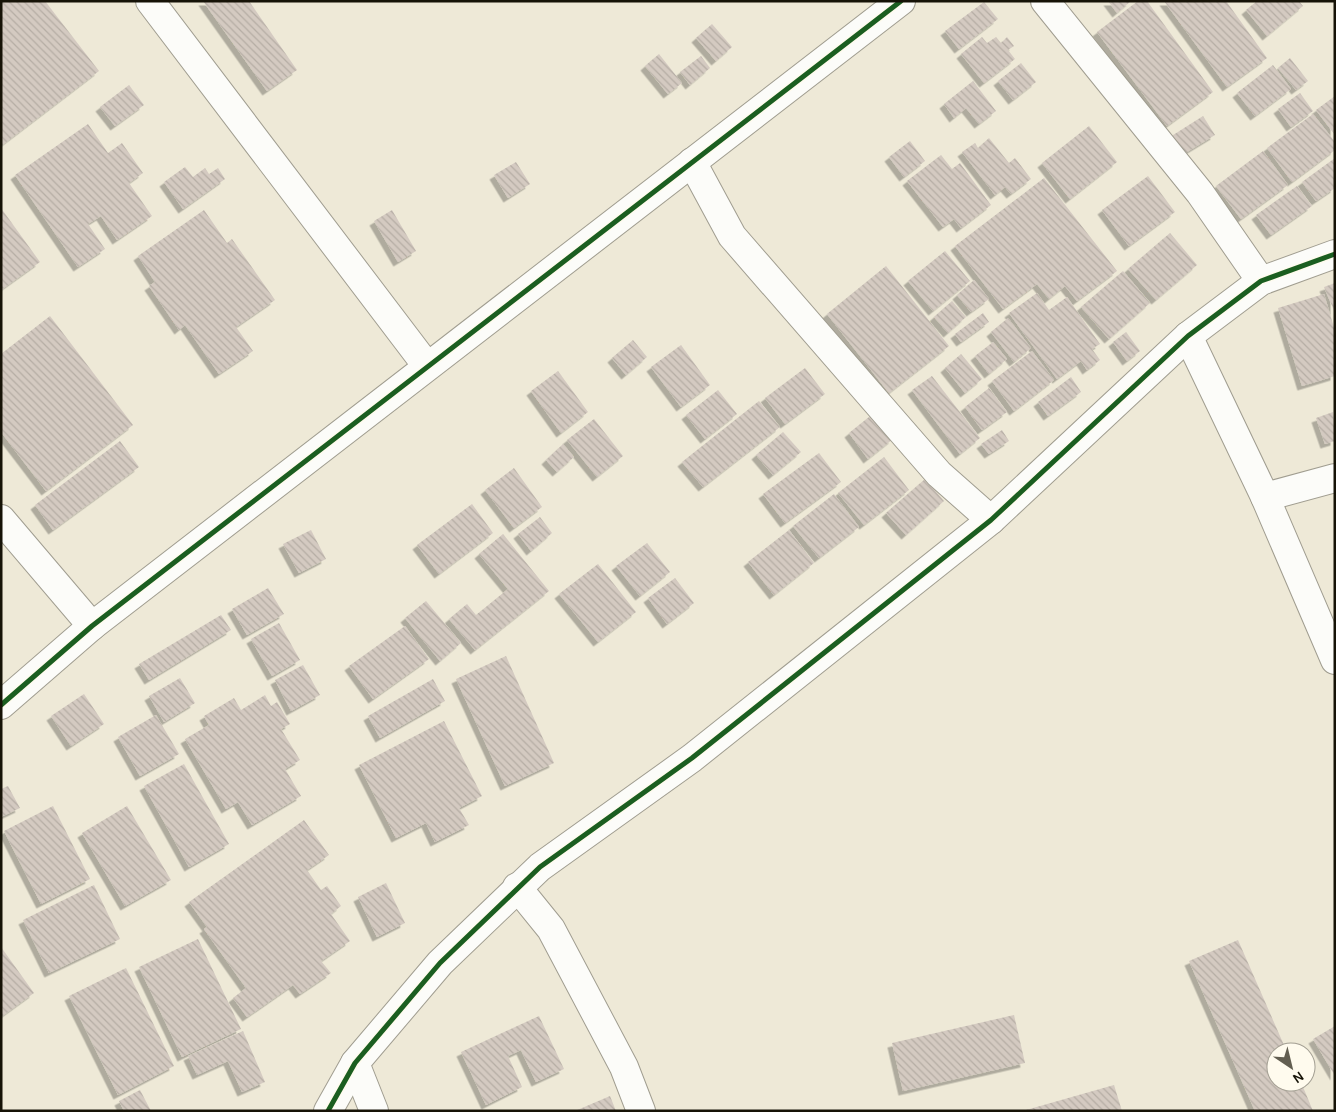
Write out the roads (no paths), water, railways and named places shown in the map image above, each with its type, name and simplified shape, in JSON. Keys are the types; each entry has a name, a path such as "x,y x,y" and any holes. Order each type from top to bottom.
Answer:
{"street":[{"path":"150,1 427,366"},
{"path":"1,706 92,626 901,1"},
{"path":"1045,1 1200,193 1261,281"},
{"path":"692,162 732,236 939,474 991,520"},
{"path":"328,1111 355,1063 440,963 517,887 540,867 692,758 991,520 1188,336 1261,281 1335,254"},
{"path":"1188,336 1265,497 1335,660"},
{"path":"1265,497 1335,478"},
{"path":"1,520 92,626"},
{"path":"517,887 551,928 624,1067 641,1111"},
{"path":"355,1063 374,1111"}]}
